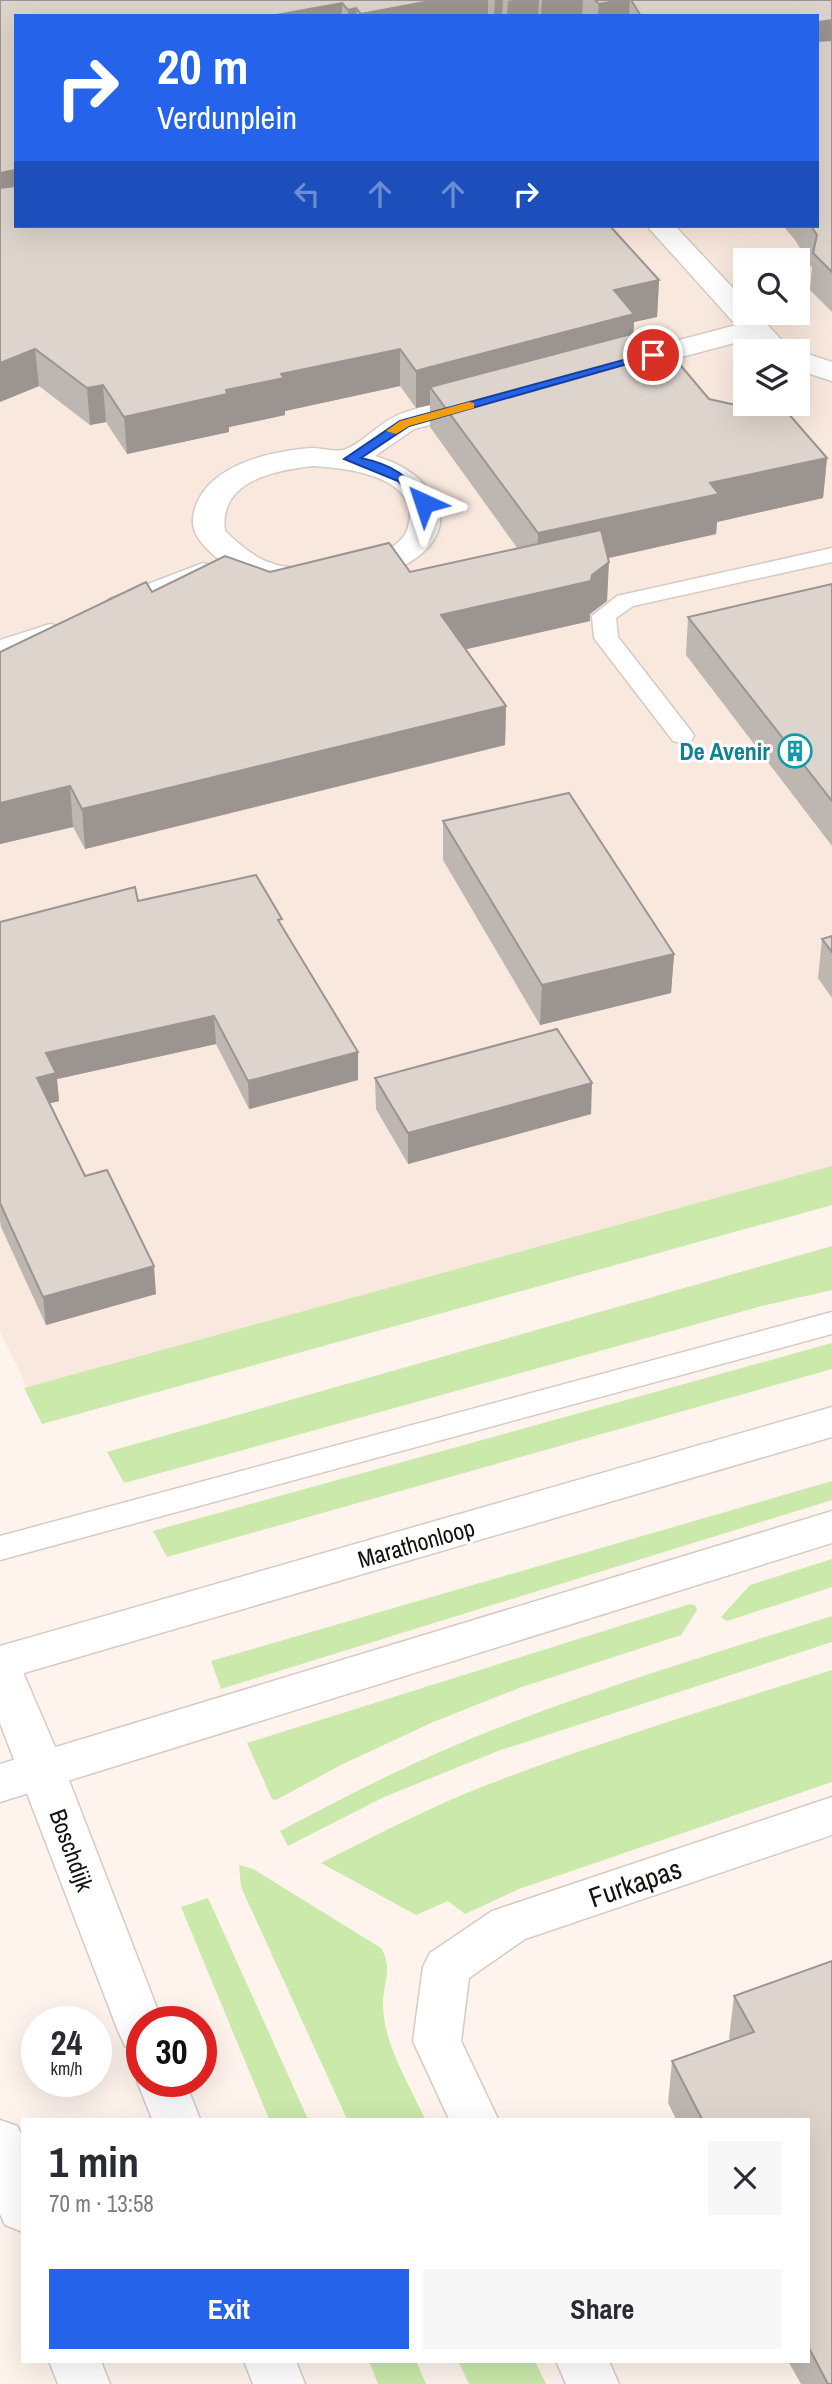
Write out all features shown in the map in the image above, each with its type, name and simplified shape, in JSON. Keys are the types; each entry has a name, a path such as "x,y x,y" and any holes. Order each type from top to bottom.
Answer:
{"street":[{"path":"662,228 765,339"},
{"path":"587,373 755,329"},
{"path":"810,364 832,372"},
{"path":"351,459 404,423 509,395"},
{"path":"295,458 351,459 374,465 402,478 424,503 427,515 420,536 402,555 369,570 333,577 294,577 262,571 233,558 209,531 207,510 225,485 260,466 295,458"},
{"name":"Marathonloop","path":"0,1662 832,1422"},
{"path":"21,1777 832,1527"},
{"name":"Boschdijk","path":"0,1670 21,1777 130,2006"},
{"name":"Furkapas","path":"473,2118 437,2041 447,1967 509,1925 832,1816"},
{"path":"167,2097 176,2118"},
{"path":"0,2142 21,2203"},
{"path":"76,2363 85,2384"},
{"path":"271,2363 279,2384"},
{"path":"583,2363 593,2384"}],"lane":[{"path":"682,736 606,638 604,616 625,601 832,555"},
{"path":"92,614 233,558"},
{"path":"0,648 66,624"},
{"path":"0,1548 496,1412 832,1324"}],"shaded area":[{"path":"0,0 832,0 832,1200 42,1418 0,1331"}],"green space":[{"path":"832,1166 832,1205 42,1424 24,1388"},
{"path":"832,1246 832,1290 762,1306 124,1483 107,1452"},
{"path":"832,1343 832,1369 167,1557 153,1531"},
{"path":"832,1481 832,1500 221,1689 211,1661"},
{"path":"832,1559 832,1587 727,1621 721,1617 750,1585"},
{"path":"690,1604 695,1605 697,1610 681,1635 519,1688 431,1723 343,1764 276,1800 272,1799 247,1743"},
{"path":"832,1616 832,1642 498,1751 384,1797 288,1846 280,1831 416,1763 500,1727 707,1655"},
{"path":"832,1670 832,1782 519,1889 465,1914 448,1901 416,1915 321,1863 484,1786 614,1740"},
{"path":"239,1865 253,1869 381,1948 387,1963 383,1998 384,2021 398,2064 425,2118 347,2118 241,1887"},
{"path":"208,1898 308,2118 269,2118 181,1907"},
{"path":"370,2363 417,2363 426,2384 378,2384"},
{"path":"459,2363 536,2363 546,2384 469,2384"}],"building":[{"path":"0,0 435,0 361,14 356,8 348,10 342,3 282,14 14,14 14,170 0,173"},
{"path":"595,0 620,0 599,4"},
{"path":"631,0 832,0 832,20 819,22 819,14 640,14"},
{"path":"832,40 832,272 813,253 817,235 812,228 819,228 819,41"},
{"path":"14,186 14,228 612,228 659,280 614,290 634,314 416,371 400,349 281,374 284,378 226,390 227,394 124,417 103,385 87,388 35,349 0,363 0,188"},
{"path":"650,329 709,399 733,404 733,416 791,416 827,458 710,483 719,494 538,533 430,387"},
{"path":"601,530 609,562 592,575 591,581 441,615 506,706 82,809 70,786 0,803 0,652 146,582 152,592 225,556 270,572 389,543 410,572"},
{"name":"De Avenir","path":"832,584 832,801 688,617"},
{"path":"569,793 674,954 542,985 443,821"},
{"path":"256,875 282,919 278,920 358,1052 248,1081 214,1016 46,1053 56,1073 37,1078 85,1176 107,1170 154,1266 43,1297 0,1203 0,922 135,887 138,901"},
{"path":"832,936 832,952 822,939"},
{"path":"557,1029 592,1083 408,1133 375,1078"},
{"path":"832,1961 832,2384 828,2384 810,2350 810,2118 701,2118 672,2061 754,2032 734,1996"}],"slow traffic":[{"path":"392,431 404,423 469,405"}],"place":[{"name":"De Avenir","path":"795,751"}],"route":[{"path":"424,503 402,478 374,465 351,459 404,423 653,355"}]}
